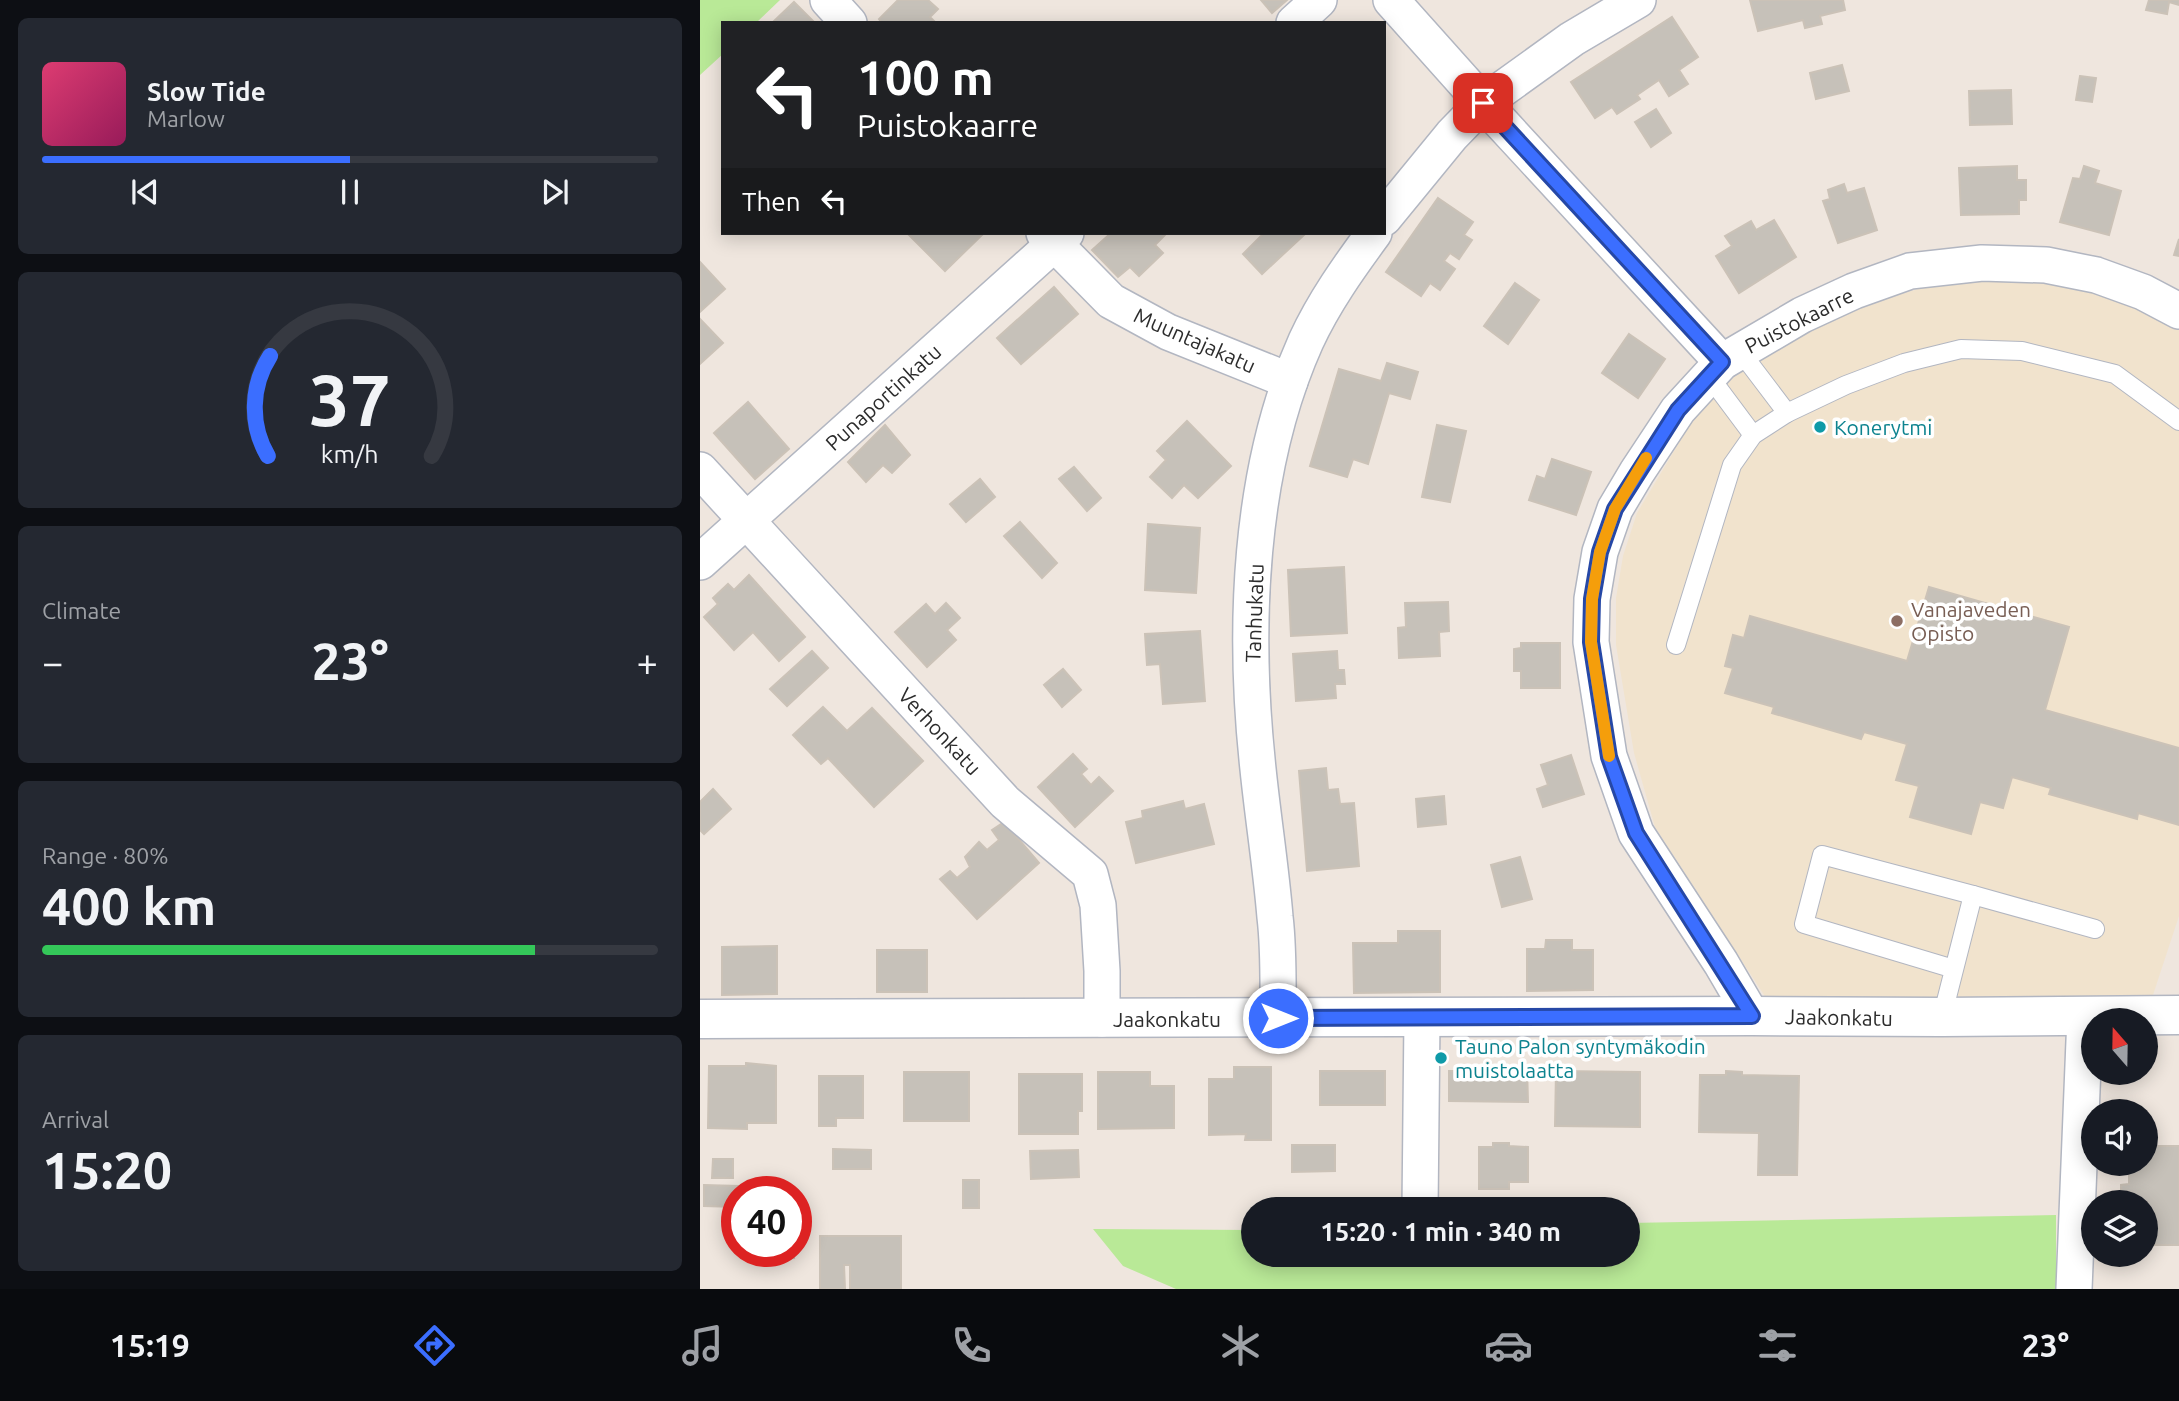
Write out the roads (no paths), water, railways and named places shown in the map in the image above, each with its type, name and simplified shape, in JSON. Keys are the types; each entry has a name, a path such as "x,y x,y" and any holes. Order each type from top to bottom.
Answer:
{"street":[{"path":"828,0 847,21"},
{"path":"1296,21 1319,0"},
{"path":"1391,0 1724,363"},
{"path":"1386,216 1452,135 1483,103 1572,39 1638,0"},
{"name":"Tanhukatu","path":"1278,1018 1276,918 1257,766 1250,636 1257,532 1271,448 1290,381 1307,339 1341,278 1373,235"},
{"name":"Muuntajakatu","path":"1055,237 1111,301 1168,332 1290,381"},
{"name":"Punaportinkatu","path":"700,562 1055,237"},
{"name":"Puistokaarre","path":"1752,1016 1636,833 1609,757 1591,642 1592,599 1600,552 1615,509 1678,410 1724,363 1802,314 1854,291 1910,271 1982,263 2046,265 2096,275 2143,292 2179,311"},
{"name":"Verhonkatu","path":"700,470 1005,802 1090,874 1098,905 1102,1019"},
{"name":"Jaakonkatu","path":"2158,1015 2179,1015"},
{"name":"Jaakonkatu","path":"700,1019 2081,1016"},
{"path":"1420,1197 1422,1018"},
{"path":"2074,1289 2082,1085"}],"lane":[{"path":"1676,645 1732,465 1753,435 1787,413 1846,385 1961,349 2022,351 2115,374 2179,421"},
{"path":"1724,363 1787,413"},
{"path":"1724,363 1753,435"},
{"path":"1954,969 1804,924 1822,855 2095,929"},
{"path":"1942,1017 1973,895"}],"place":[{"name":"Konerytmi","path":"1820,427"},
{"name":"Vanajaveden Opisto","path":"1897,621"},
{"name":"Tauno Palon syntymäkodin muistolaatta","path":"1441,1058"}]}
